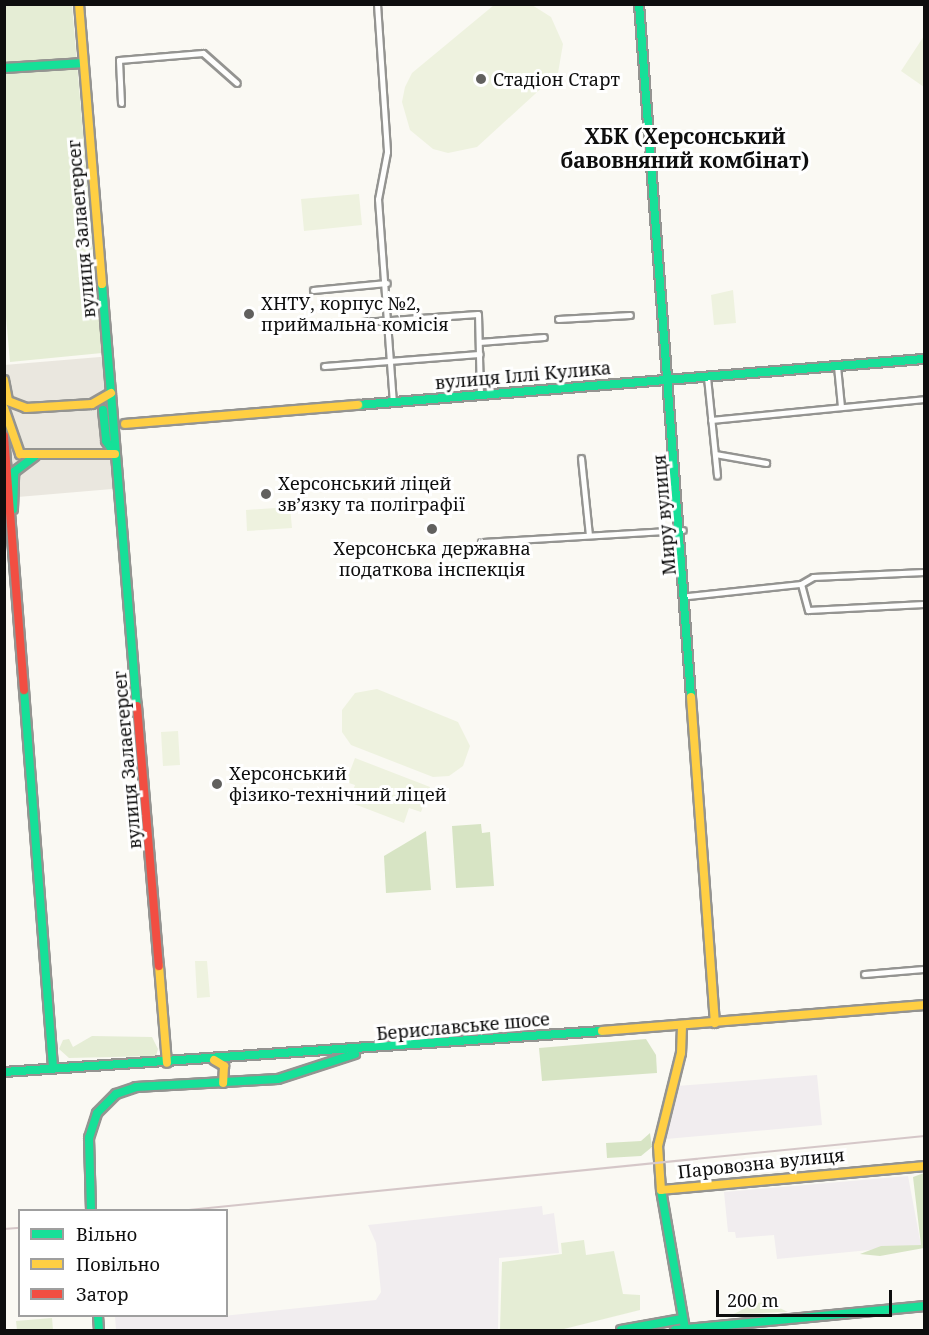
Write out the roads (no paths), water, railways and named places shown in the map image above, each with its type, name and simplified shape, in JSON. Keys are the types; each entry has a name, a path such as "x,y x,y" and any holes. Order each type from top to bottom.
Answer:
{"street":[{"name":"вулиця Залаегерсег","path":"79,4 167,1063"},
{"path":"377,4 387,152 378,199 390,320 393,402"},
{"name":"Миру вулиця","path":"639,4 668,381 688,596 695,798 715,1023"},
{"path":"121,103 119,60 203,53 237,83"},
{"path":"4,68 84,63"},
{"path":"314,290 387,283"},
{"path":"319,325 478,314 480,395"},
{"path":"558,319 630,315"},
{"path":"479,342 544,337"},
{"path":"324,366 480,354"},
{"name":"вулиця Іллі Кулика","path":"125,424 924,359"},
{"path":"837,366 841,407"},
{"path":"707,377 717,476"},
{"path":"4,380 8,401 26,408 92,404 111,393"},
{"path":"711,420 924,399"},
{"path":"92,404 125,424 97,451"},
{"path":"4,408 11,417 14,448 36,455 97,451 115,454"},
{"path":"4,427 11,417 26,408"},
{"path":"103,410 106,441 115,454"},
{"path":"4,436 53,1068"},
{"path":"715,454 766,464"},
{"path":"12,516 14,472 36,455"},
{"path":"581,458 589,535"},
{"path":"481,542 683,530"},
{"path":"688,596 801,584 813,576 924,572"},
{"path":"801,584 808,610 924,604"},
{"path":"864,974 924,969"},
{"name":"Бериславське шосе","path":"4,1072 365,1051 924,1005"},
{"name":"Паровозна вулиця","path":"682,1026 681,1053 658,1146 661,1190 924,1166"},
{"path":"91,1209 89,1138 102,1105 126,1089 278,1079 365,1051"},
{"path":"214,1060 224,1066 223,1083"},
{"path":"661,1190 685,1329"},
{"path":"675,1330 924,1306"},
{"path":"901,1310 924,1313"},
{"path":"621,1330 682,1319"}],"railway":[{"path":"199,1209 924,1136"},
{"path":"4,1229 18,1228"}],"place":[{"name":"Стадіон Старт","path":"481,79"},
{"name":"ХНТУ, корпус №2, приймальна комісія","path":"249,314"},
{"name":"Херсонський ліцей зв’язку та поліграфії","path":"266,494"},
{"name":"Херсонська державна податкова інспекція","path":"432,529"},
{"name":"Херсонський фізико-технічний ліцей","path":"217,784"}],"district":[{"name":"ХБК (Херсонський бавовняний комбінат)","path":"685,148"}]}
